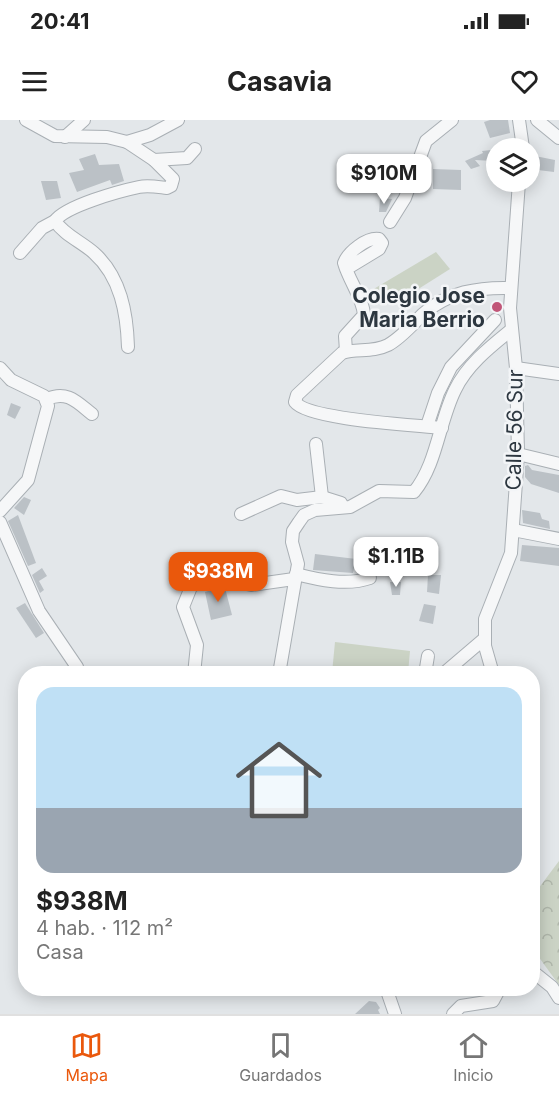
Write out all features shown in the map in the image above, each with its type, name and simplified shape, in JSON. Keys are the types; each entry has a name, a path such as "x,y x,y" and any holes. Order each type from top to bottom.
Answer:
{"street":[{"path":"20,253 42,228 55,221 66,211 139,187 171,186 174,183 171,176 154,160 127,142 107,137 65,137 49,134 26,120"},
{"path":"65,137 84,120"},
{"path":"127,142 150,135 178,120"},
{"path":"390,222 405,198 426,141 452,120"},
{"path":"519,120 522,138"},
{"path":"537,120 559,138"},
{"path":"154,160 187,158 195,149"},
{"name":"Calle 56 Sur","path":"491,666 484,639 485,619 511,553 513,489 518,454 511,288 518,192"},
{"path":"55,221 60,228 96,255 105,265 125,308 128,347"},
{"path":"346,269 364,306 364,315 345,336 346,351"},
{"path":"442,428 347,418 299,407 295,402 297,395 335,358 346,351 365,352 389,345 432,307 460,293 484,288 511,288"},
{"path":"427,426 438,393 452,367 495,320"},
{"path":"280,666 298,555 292,542 293,531 299,522 304,515 315,510 350,507 379,491 414,492 442,428 454,391 468,369 511,330"},
{"path":"0,368 11,380 47,399"},
{"path":"516,368 559,374"},
{"path":"47,399 56,395 71,397 92,414"},
{"path":"0,511 28,480 48,406 47,399"},
{"path":"316,444 322,497"},
{"path":"518,454 559,464"},
{"path":"241,514 281,496 297,500 322,497 350,507"},
{"path":"0,522 39,611 76,666"},
{"path":"513,530 559,539"},
{"path":"195,666 197,645 183,607 191,587 214,577 251,585 295,577 343,582 359,582 370,578"},
{"path":"452,666 484,639"},
{"path":"426,666 428,656"},
{"path":"540,977 552,987 559,998"},
{"path":"389,996 395,1014"},
{"path":"453,1014 461,1006 494,1001 496,996"}],"green space":[{"path":"436,252 450,269 393,305 372,290"},
{"path":"335,642 410,651 409,666 333,666"},
{"path":"559,861 559,985 540,959 540,886"}],"building":[{"path":"508,120 510,133 490,138 484,122"},
{"path":"482,151 486,151 486,161 475,160 480,166 471,169 465,161 483,153"},
{"path":"95,154 99,165 119,164 124,181 112,185 110,180 77,192 69,173 84,170 79,159"},
{"path":"540,157 555,160 554,172 540,170"},
{"path":"433,169 461,170 461,190 433,189"},
{"path":"41,181 57,181 61,198 46,200"},
{"path":"380,198 392,199 386,212 379,212"},
{"path":"11,403 21,407 15,419 7,415"},
{"path":"528,465 532,470 559,475 559,493 531,484 525,477 525,466"},
{"path":"24,497 31,500 24,515 14,508"},
{"path":"522,510 540,513 542,519 549,521 550,529 523,523"},
{"path":"18,515 36,563 28,566 8,521"},
{"path":"522,545 559,548 559,566 520,561"},
{"path":"315,554 356,559 353,573 313,570"},
{"path":"42,568 47,576 39,581 44,590 40,593 32,575"},
{"path":"428,575 441,575 439,594 427,592"},
{"path":"390,582 401,582 400,595 392,595"},
{"path":"225,588 232,615 211,620 205,592"},
{"path":"25,603 44,633 36,638 16,608"},
{"path":"424,604 436,606 433,624 419,621"},
{"path":"369,1001 376,1002 380,1008 378,1010 380,1014 355,1014"}],"place":[{"name":"Colegio Jose Maria Berrio","path":"497,307"}]}
